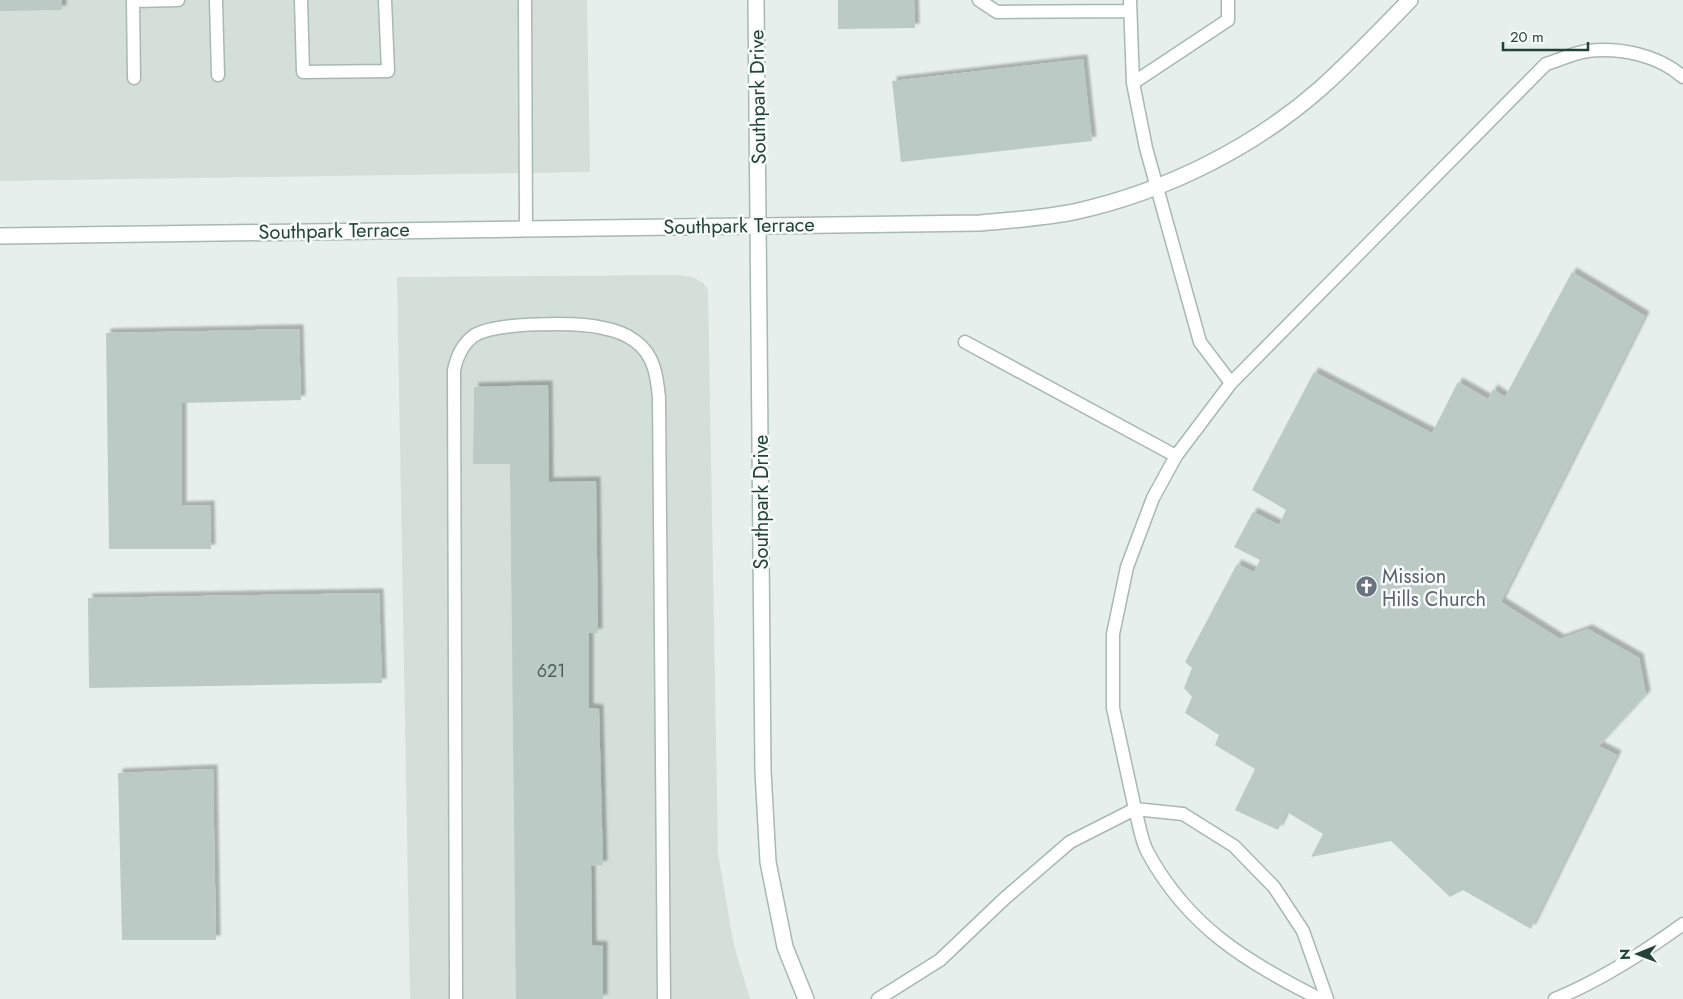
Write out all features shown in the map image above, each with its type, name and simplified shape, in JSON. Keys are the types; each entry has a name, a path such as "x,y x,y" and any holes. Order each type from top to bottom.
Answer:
{"street":[{"name":"Southpark Drive","path":"756,0 763,771 768,862 785,947 806,999"},
{"name":"Southpark Terrace","path":"0,236 980,223 1076,211 1114,202 1158,186 1219,158 1255,138 1320,89 1410,0"}],"lane":[{"path":"134,78 133,1 178,0"},
{"path":"216,0 218,75"},
{"path":"301,0 303,72 388,71 386,0"},
{"path":"526,0 526,229"},
{"path":"979,0 997,12 1130,5 1133,83 1146,148 1200,342 1231,383"},
{"path":"1133,83 1228,20 1228,0"},
{"path":"1320,999 1261,969 1214,936 1179,899 1147,852 1135,809 1113,708 1113,634 1127,567 1153,498 1176,456 1231,383 1546,64 1586,51 1627,51 1672,68 1683,76"},
{"path":"456,999 454,370 464,345 474,336 486,330 504,327 580,325 619,332 635,341 647,352 654,365 660,398 664,999"},
{"path":"965,342 1176,456"},
{"path":"878,999 940,960 1004,899 1070,842 1135,809 1183,814 1234,846 1274,887 1303,930 1327,999"},
{"path":"1555,999 1590,985 1656,944 1683,924"}],"shaded area":[{"path":"0,0 587,0 590,172 0,181"},
{"path":"677,275 693,277 703,283 708,290 718,853 734,946 750,999 410,999 397,277"}],"building":[{"path":"0,0 62,0 62,10 0,11"},
{"path":"838,0 914,0 915,28 838,29"},
{"path":"1083,59 1092,141 901,162 892,81"},
{"name":"Mission Hills Church","path":"1572,272 1645,316 1501,602 1560,639 1588,629 1639,658 1646,695 1599,746 1617,755 1531,929 1463,890 1450,897 1391,841 1311,857 1323,834 1287,812 1278,830 1235,810 1255,769 1215,745 1219,735 1185,713 1192,697 1184,688 1192,668 1185,662 1237,564 1254,572 1260,560 1234,547 1253,512 1279,525 1286,510 1252,490 1314,372 1432,433 1458,382 1488,399 1493,389 1505,397"},
{"path":"299,329 301,400 182,403 182,506 210,505 211,549 109,549 106,333"},
{"path":"548,385 549,482 596,481 598,633 589,633 589,708 599,709 603,865 591,866 592,945 603,946 603,999 516,999 510,464 473,464 474,387"},
{"path":"379,593 382,683 89,688 88,598"},
{"path":"213,769 216,940 122,940 118,773"}],"place":[{"name":"Mission Hills Church","path":"1366,587"}]}
